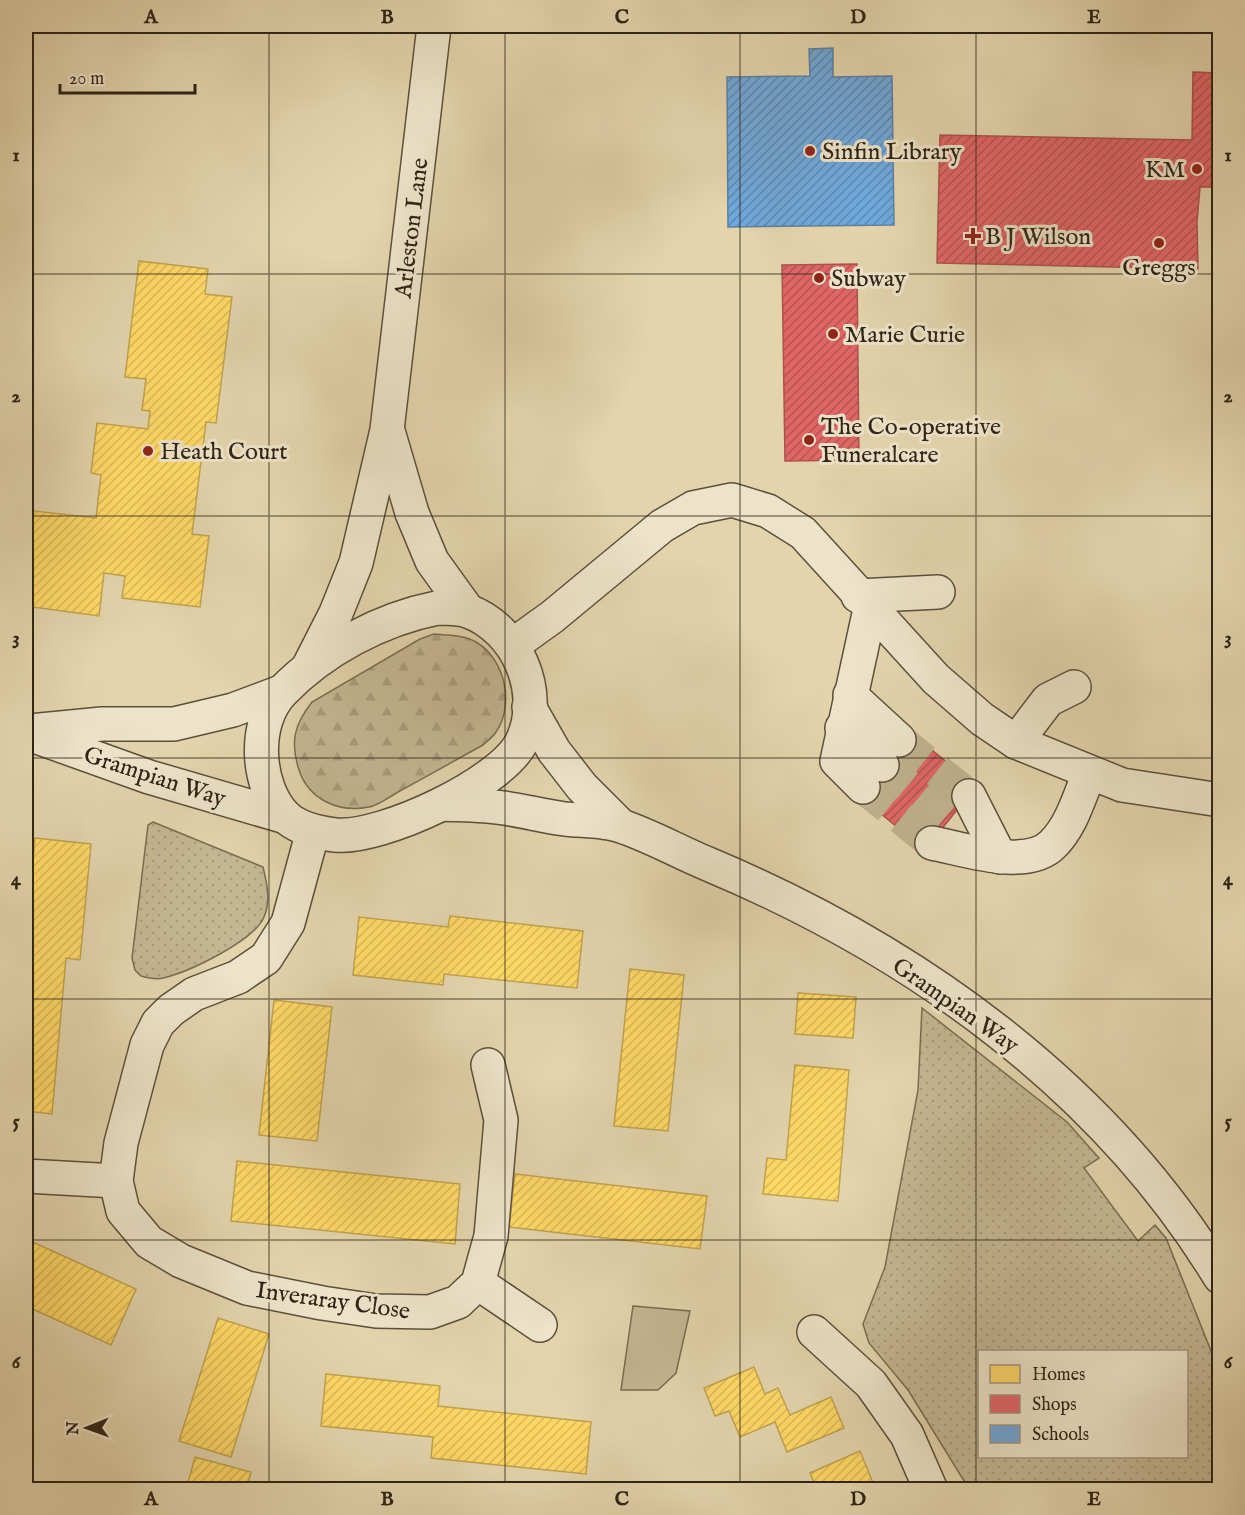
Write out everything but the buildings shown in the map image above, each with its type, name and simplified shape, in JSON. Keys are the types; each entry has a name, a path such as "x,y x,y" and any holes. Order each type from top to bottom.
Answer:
{"street":[{"name":"Arleston Lane","path":"308,670 336,613 356,563 387,430 434,26"},
{"name":"Arleston Lane","path":"387,430 412,513 432,561 468,611"},
{"path":"513,645 552,617 662,526 693,508 732,500 768,512 803,533 936,679 982,719 1016,742 1089,774 1122,785 1220,800"},
{"path":"864,602 938,592"},
{"path":"850,694 881,764 837,761 864,602"},
{"path":"300,824 274,801 264,777 262,745 266,720 281,692 308,670 351,641 413,613 437,608 468,611 491,624 513,645 521,659 528,688 529,707"},
{"path":"1016,742 1048,700 1074,687"},
{"name":"Grampian Way","path":"26,732 102,724 174,724 232,710 281,692"},
{"name":"Grampian Way","path":"26,732 149,777 346,836 375,831 442,804 505,764 523,741 529,707"},
{"name":"Grampian Way","path":"529,707 554,751 582,787 620,825"},
{"path":"1000,857 950,820 1000,857 1028,856 1052,846 1070,820 1089,774"},
{"name":"Grampian Way","path":"442,804 502,808 620,825 747,880 821,917 956,999 1009,1039 1095,1115 1195,1237 1220,1277"},
{"name":"Inveraray Close","path":"300,824 288,923 266,958 238,977 194,994 158,1023 147,1045 121,1143 116,1181 123,1211 149,1242 182,1262 247,1288 322,1304 376,1311 430,1312 458,1302 478,1283"},
{"path":"488,1065 501,1120 491,1236 478,1283 540,1325"},
{"path":"26,1176 116,1181"},
{"path":"814,1332 872,1384 907,1435 931,1490"}],"green space":[{"path":"434,634 466,638 476,642 494,659 504,683 506,696 502,721 495,734 483,745 373,806 347,808 326,802 310,789 296,760 295,734 306,710 312,702 420,639"},
{"path":"153,822 263,867 268,898 264,917 248,936 204,962 158,979 141,976 135,970 132,958 148,825"},
{"path":"922,1008 1067,1122 1099,1158 1084,1168 1138,1241 1155,1225 1166,1238 1219,1371 1219,1489 969,1489 908,1390 869,1343 863,1324 885,1267 918,1090"},
{"path":"633,1306 690,1311 676,1373 658,1390 621,1390"}],"tunnel":[{"path":"899,740 969,796"},
{"path":"882,765 949,821"},
{"path":"863,787 932,843"}],"place":[{"name":"Sinfin Library","path":"810,151"},
{"name":"KM","path":"1197,169"},
{"name":"B J Wilson","path":"973,236"},
{"name":"Greggs","path":"1159,243"},
{"name":"Subway","path":"819,278"},
{"name":"Marie Curie","path":"833,334"},
{"name":"The Co-operative Funeralcare","path":"809,440"},
{"name":"Heath Court","path":"148,451"}]}
